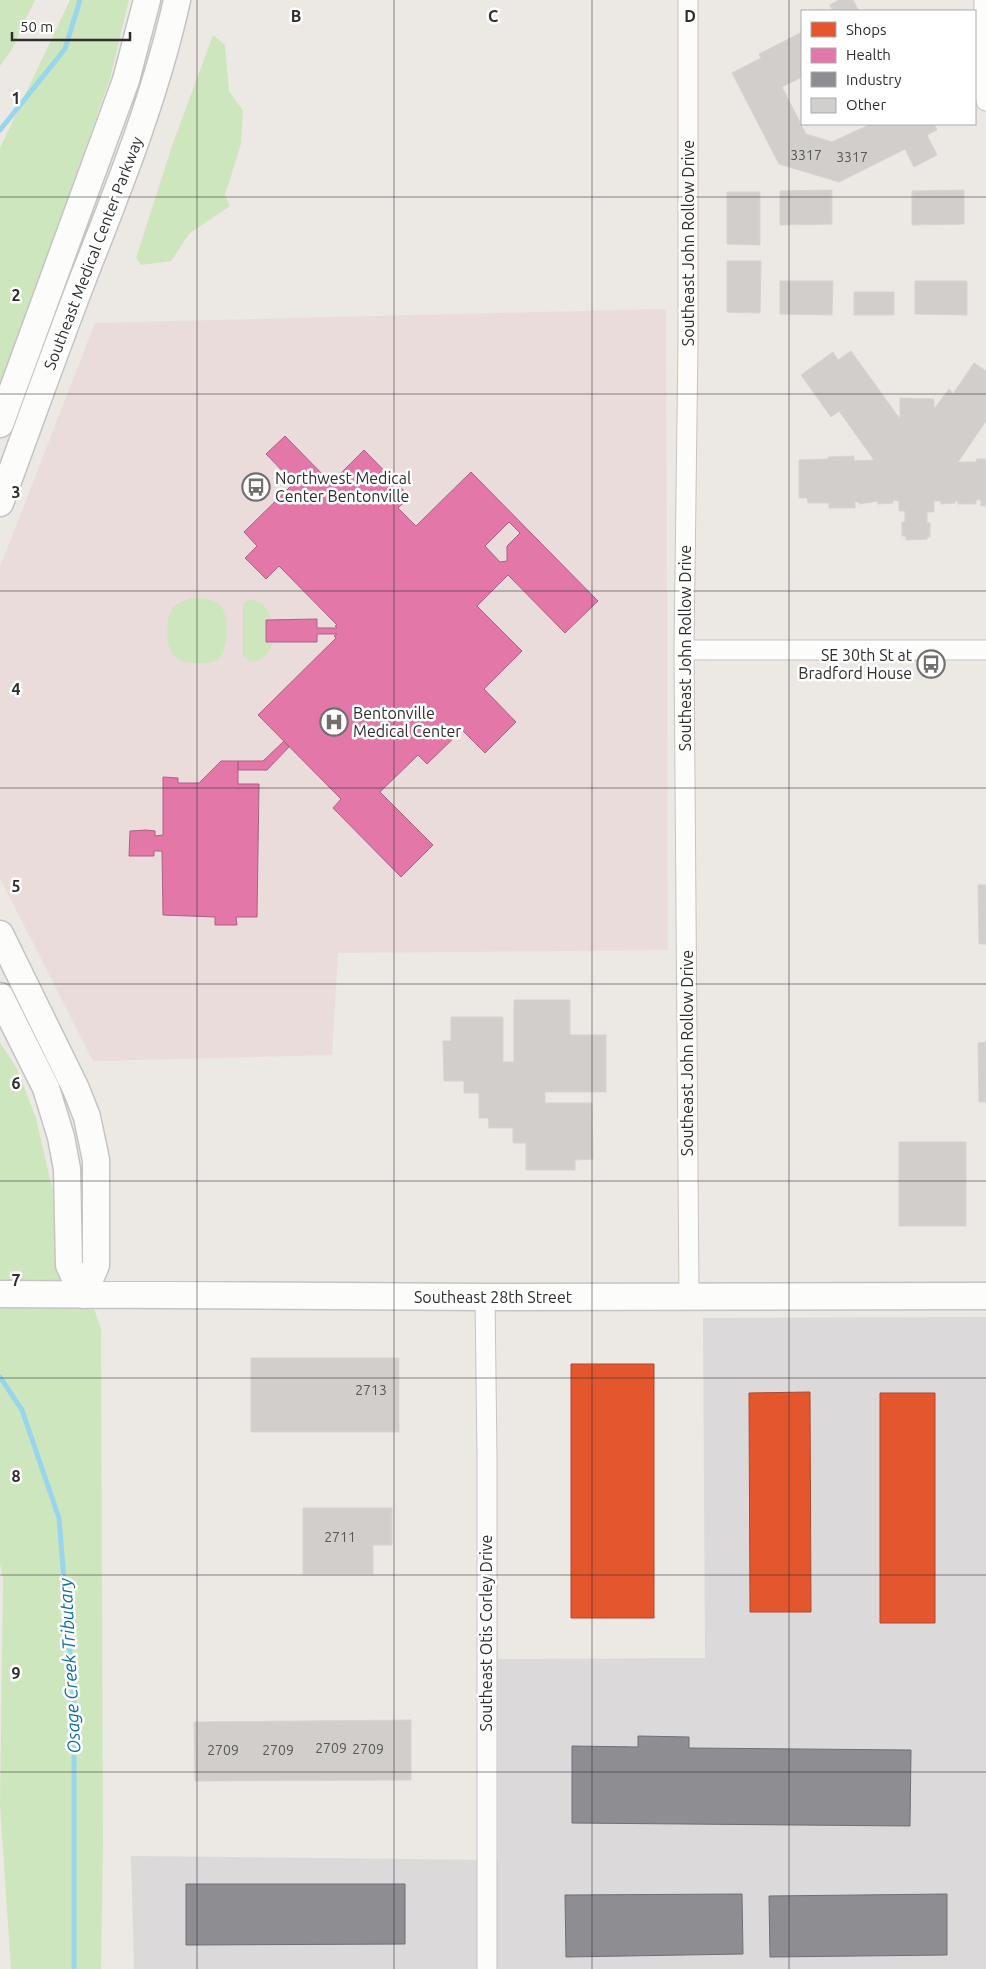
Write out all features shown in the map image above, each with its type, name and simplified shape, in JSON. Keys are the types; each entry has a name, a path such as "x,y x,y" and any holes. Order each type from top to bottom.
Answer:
{"main road":[{"name":"Southeast Medical Center Parkway","path":"0,424 126,80 147,0"},
{"name":"Southeast Medical Center Parkway","path":"0,503 54,354 136,143 170,34 177,0"},
{"path":"0,934 76,1089 87,1117 96,1160 96,1265 83,1295"},
{"path":"0,996 46,1088 61,1136 67,1169 69,1265 83,1295"},
{"name":"Southeast 28th Street","path":"0,1294 485,1297 986,1296"}],"street":[{"name":"Southeast John Rollow Drive","path":"688,0 688,340 684,650 689,1296"},
{"path":"984,0 983,78 986,101"},
{"path":"684,650 986,650"},
{"name":"Southeast Otis Corley Drive","path":"485,1297 487,1969"}],"shaded area":[{"name":"Bentonville Medical Center","path":"666,309 668,950 338,953 332,1055 93,1061 0,878 0,567 95,323"},
{"path":"986,1317 986,1969 134,1969 131,1856 498,1860 498,1659 705,1658 703,1318"}],"green space":[{"path":"0,0 35,0 12,49 0,66"},
{"path":"70,0 129,0 110,78 0,395 0,148"},
{"path":"213,35 225,45 229,91 243,111 241,144 225,195 230,206 189,234 171,261 141,265 136,258 172,146"},
{"path":"194,598 216,602 223,609 226,617 226,644 219,658 213,662 190,663 178,659 169,647 167,633 169,614 175,605"},
{"path":"251,599 261,603 270,614 271,618 265,618 265,642 273,643 270,650 264,656 254,662 250,662 243,656 243,608 244,603"},
{"path":"0,1042 17,1069 36,1118 51,1184 101,1329 103,1846 101,1969 11,1969 0,1806 3,1579 0,1564"}],"building: Shops":[{"path":"571,1364 654,1364 654,1618 571,1618"},
{"path":"810,1392 811,1612 750,1612 749,1393"},
{"path":"880,1393 935,1393 935,1623 880,1623"}],"building: Health":[{"path":"285,436 331,483 364,450 410,497 398,508 416,526 471,472 598,601 565,633 508,575 477,606 522,651 484,689 516,722 485,753 462,730 427,764 418,755 380,792 433,845 401,877 333,808 341,799 258,715 336,638 334,636 337,634 317,634 317,642 266,642 266,620 317,619 317,628 337,628 335,626 337,625 279,566 266,579 245,558 257,546 244,532 294,483 266,454","holes":["509,522 520,533 507,546 507,561 500,562 485,546"]},
{"path":"284,741 289,747 267,770 238,770 238,761 263,761"},
{"path":"221,761 238,761 238,784 259,784 257,917 236,917 237,925 215,925 215,917 163,915 162,851 154,851 154,856 129,856 130,831 155,831 155,836 163,835 163,777 178,778 178,783 199,783"}],"building: Industry":[{"path":"638,1736 689,1737 689,1748 911,1750 910,1826 572,1823 572,1746 638,1747"},
{"path":"186,1884 405,1884 405,1944 186,1945"},
{"path":"742,1894 743,1954 566,1957 565,1895"},
{"path":"947,1894 947,1955 770,1957 769,1896"}],"building: Other":[{"path":"839,0 853,0 858,10 832,10 830,5"},
{"path":"801,33 801,78 782,87 806,134 832,142 869,125 934,125 937,130 927,135 937,155 914,167 905,149 839,182 779,164 732,73 761,58 759,54"},
{"path":"832,190 832,224 780,225 780,191"},
{"path":"964,190 964,224 912,225 912,191"},
{"path":"727,192 760,192 760,245 727,244"},
{"path":"727,261 761,261 760,313 727,312"},
{"path":"780,281 833,281 832,315 780,314"},
{"path":"915,281 967,281 967,315 915,314"},
{"path":"854,292 894,292 894,315 854,315"},
{"path":"851,351 900,419 900,398 934,399 934,409 949,389 953,394 974,363 986,371 986,421 958,462 977,462 976,459 986,459 986,506 981,506 981,500 976,500 976,504 958,504 958,501 955,501 955,503 941,504 941,501 934,501 934,512 927,512 927,523 930,523 930,537 927,537 927,539 906,540 906,536 902,536 902,522 905,522 905,511 899,511 899,501 893,500 893,503 878,504 878,501 859,504 859,502 855,502 855,508 829,508 829,503 808,503 807,498 799,498 799,460 854,456 854,461 874,460 839,411 831,417 801,375 833,352 838,360"},
{"path":"978,885 986,885 986,944 979,944"},
{"path":"514,1000 570,1000 570,1035 606,1035 606,1092 545,1092 545,1103 592,1103 593,1159 575,1160 575,1170 526,1170 526,1143 513,1143 513,1128 489,1128 488,1118 479,1118 479,1093 464,1093 464,1081 444,1081 443,1041 451,1041 451,1017 503,1017 503,1062 514,1062"},
{"path":"986,1042 986,1102 979,1102 978,1043"},
{"path":"899,1142 966,1142 966,1226 899,1226"},
{"path":"251,1358 399,1358 399,1432 251,1432"},
{"path":"303,1508 392,1508 392,1545 373,1545 373,1574 303,1574"},
{"path":"411,1720 411,1780 195,1781 194,1722"}],"waterway":[{"name":"Osage Creek Tributary","path":"0,130 65,49 80,0"},
{"name":"Osage Creek Tributary","path":"0,1377 22,1410 59,1518 74,1702 74,1969"}],"place":[{"name":"Northwest Medical Center Bentonville","path":"256,487"},
{"name":"SE 30th St at Bradford House","path":"931,664"},
{"name":"Bentonville Medical Center","path":"334,722"}]}
